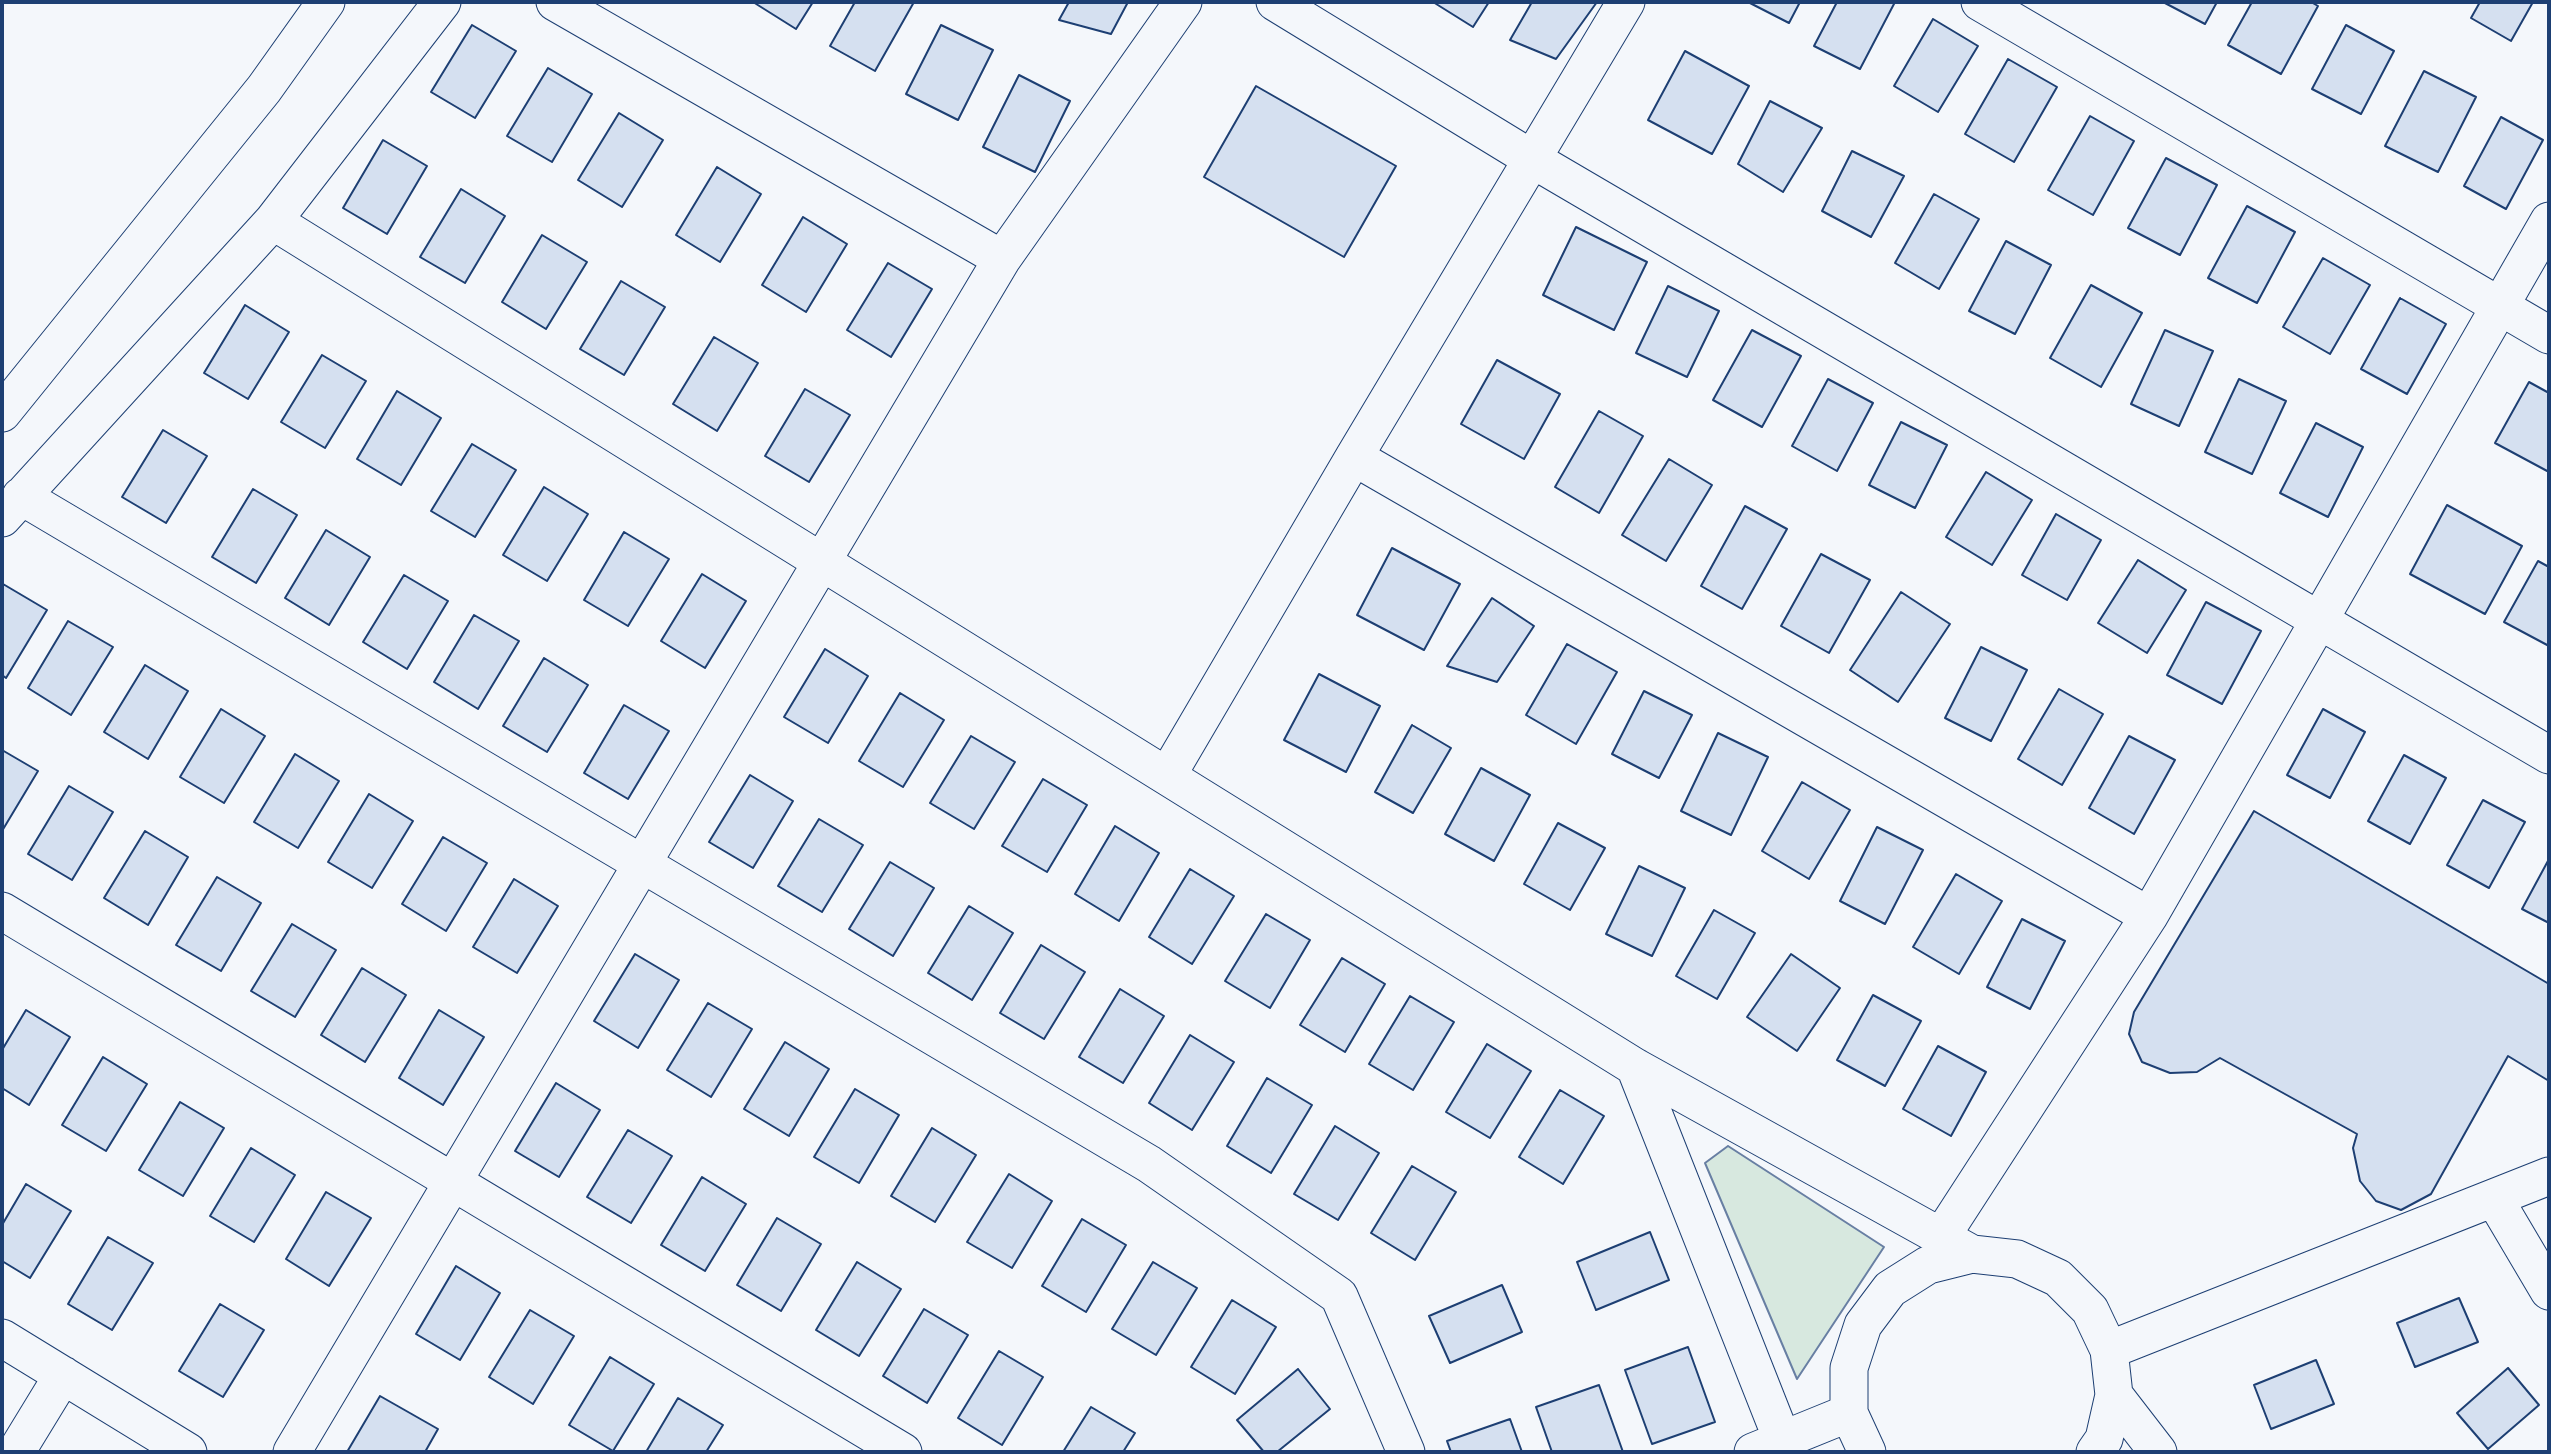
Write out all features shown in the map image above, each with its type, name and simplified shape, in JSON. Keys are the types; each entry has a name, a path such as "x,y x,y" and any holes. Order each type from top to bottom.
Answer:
{"street":[{"path":"2,413 264,89 326,2"},
{"path":"442,2 273,221 11,507 642,864 1149,1164 1339,1296 1406,1452"},
{"path":"555,2 1002,259"},
{"path":"292,1452 1002,259 1183,2"},
{"path":"1275,2 1532,159 2549,755"},
{"path":"1167,776 1626,2"},
{"path":"1980,2 2549,335"},
{"path":"273,221 1635,1067 1957,1246 2017,1259 2058,1278 2090,1310 2109,1350 2115,1395 2104,1439 2095,1452"},
{"path":"1867,1452 1849,1413 1849,1368 1863,1325 1890,1289 1957,1246 1983,1175 2149,916 2549,221"},
{"path":"1354,457 2149,916"},
{"path":"2,911 903,1452"},
{"path":"1635,1067 1774,1448 1849,1413"},
{"path":"2109,1350 2549,1176"},
{"path":"2494,1198 2549,1291"},
{"path":"2,1339 188,1452"},
{"path":"16,1452 63,1375"},
{"path":"2115,1395 2158,1452"}],"shaded area":[{"path":"1728,1146 1884,1247 1797,1379 1705,1163"}],"building":[{"path":"753,2 813,2 796,29"},
{"path":"855,2 914,2 875,71 830,46"},
{"path":"1069,2 1128,2 1111,34 1059,20"},
{"path":"1433,2 1489,2 1473,27"},
{"path":"1532,2 1597,2 1556,59 1510,40"},
{"path":"1748,2 1800,2 1789,23"},
{"path":"1837,2 1895,2 1860,69 1814,46"},
{"path":"2163,2 2217,2 2205,24"},
{"path":"2252,2 2311,2 2318,6 2281,74 2228,45"},
{"path":"2480,2 2533,2 2511,41 2471,18"},
{"path":"1933,19 1978,46 1938,112 1894,86"},
{"path":"472,25 516,51 475,118 431,92"},
{"path":"941,25 993,50 958,120 906,94"},
{"path":"2346,25 2394,51 2361,114 2312,89"},
{"path":"1685,51 1749,86 1712,154 1648,120"},
{"path":"2008,59 2057,87 2014,162 1965,134"},
{"path":"548,68 592,94 552,162 507,136"},
{"path":"2424,71 2476,97 2438,172 2385,146"},
{"path":"1019,75 1070,101 1035,172 983,147"},
{"path":"1256,86 1396,166 1344,257 1204,177"},
{"path":"1770,101 1822,128 1783,192 1738,164"},
{"path":"619,113 663,140 622,207 578,180"},
{"path":"2090,116 2134,141 2093,215 2048,190"},
{"path":"2501,117 2543,140 2506,209 2464,186"},
{"path":"383,140 427,166 387,234 343,208"},
{"path":"1852,151 1904,176 1871,237 1822,211"},
{"path":"2166,158 2217,185 2180,255 2128,228"},
{"path":"717,167 761,194 720,262 676,235"},
{"path":"461,189 505,216 465,283 420,257"},
{"path":"1934,194 1979,219 1939,289 1895,263"},
{"path":"2247,206 2295,232 2257,303 2208,278"},
{"path":"803,217 847,244 806,312 762,285"},
{"path":"1576,227 1647,262 1614,330 1543,295"},
{"path":"542,235 587,262 546,329 502,302"},
{"path":"2006,241 2051,265 2015,334 1969,311"},
{"path":"2323,258 2370,285 2330,354 2283,327"},
{"path":"888,263 932,289 891,357 847,330"},
{"path":"621,281 665,307 624,375 580,349"},
{"path":"2091,285 2142,313 2101,387 2050,358"},
{"path":"1668,286 1719,311 1687,377 1636,353"},
{"path":"2400,298 2446,324 2407,394 2361,369"},
{"path":"245,305 289,332 248,399 204,373"},
{"path":"1752,330 1801,356 1762,427 1713,400"},
{"path":"2165,330 2213,351 2179,426 2131,404"},
{"path":"714,337 758,363 717,431 673,404"},
{"path":"322,355 366,381 325,448 281,422"},
{"path":"1497,360 1560,394 1524,459 1461,424"},
{"path":"1828,379 1873,403 1837,471 1792,446"},
{"path":"2239,379 2286,401 2252,474 2205,452"},
{"path":"2529,382 2549,393 2549,472 2495,443"},
{"path":"805,389 850,415 809,482 765,456"},
{"path":"397,391 441,418 401,485 357,459"},
{"path":"1599,411 1643,436 1599,513 1555,487"},
{"path":"1901,422 1947,445 1915,508 1869,485"},
{"path":"2316,423 2363,447 2328,517 2280,493"},
{"path":"163,430 207,456 166,523 122,497"},
{"path":"472,444 516,470 475,537 431,511"},
{"path":"1669,459 1712,485 1666,561 1622,535"},
{"path":"1986,472 2032,500 1992,565 1946,537"},
{"path":"544,487 588,514 547,581 503,555"},
{"path":"253,489 297,515 256,583 212,557"},
{"path":"2447,505 2522,546 2485,614 2410,574"},
{"path":"1745,506 1787,529 1742,609 1701,586"},
{"path":"2056,514 2101,540 2067,600 2022,575"},
{"path":"326,530 370,557 329,625 285,598"},
{"path":"624,532 669,559 628,626 584,600"},
{"path":"1392,548 1460,584 1424,650 1357,615"},
{"path":"1821,554 1870,580 1829,653 1781,626"},
{"path":"2138,560 2186,590 2147,653 2098,623"},
{"path":"2538,561 2549,567 2549,646 2504,622"},
{"path":"702,574 746,601 705,668 661,641"},
{"path":"404,575 448,601 407,669 363,642"},
{"path":"3,584 47,610 6,678 2,675"},
{"path":"1901,592 1950,624 1898,702 1850,670"},
{"path":"1492,598 1534,626 1497,682 1447,666"},
{"path":"2206,602 2261,631 2222,704 2167,675"},
{"path":"474,615 519,641 478,709 434,682"},
{"path":"68,621 113,647 71,715 28,688"},
{"path":"1567,644 1617,672 1576,744 1526,715"},
{"path":"1981,647 2027,670 1991,741 1945,718"},
{"path":"825,649 868,676 828,743 784,717"},
{"path":"544,658 588,685 547,752 503,726"},
{"path":"145,665 188,691 148,759 104,732"},
{"path":"1319,674 1380,706 1346,772 1284,740"},
{"path":"2059,689 2103,714 2062,785 2018,759"},
{"path":"1644,691 1692,715 1659,778 1612,754"},
{"path":"900,693 944,720 903,787 859,761"},
{"path":"624,705 669,731 628,799 584,773"},
{"path":"221,709 265,736 224,803 180,777"},
{"path":"2323,709 2365,732 2330,798 2287,775"},
{"path":"1412,725 1451,748 1413,813 1375,792"},
{"path":"1718,733 1768,757 1731,835 1681,811"},
{"path":"971,736 1015,762 974,829 930,803"},
{"path":"2129,736 2175,760 2134,834 2089,808"},
{"path":"2,750 38,771 2,831"},
{"path":"295,754 339,781 298,848 254,822"},
{"path":"2404,755 2446,778 2410,844 2368,821"},
{"path":"1481,768 1530,795 1494,861 1445,834"},
{"path":"750,775 793,801 753,868 709,842"},
{"path":"1043,779 1087,805 1047,872 1002,846"},
{"path":"1802,782 1850,810 1809,879 1762,851"},
{"path":"69,786 113,812 72,880 28,854"},
{"path":"369,794 413,821 372,888 328,862"},
{"path":"2483,800 2525,822 2489,888 2447,865"},
{"path":"2254,811 2549,984 2549,1081 2508,1056 2431,1194 2401,1210 2376,1201 2360,1181 2353,1148 2357,1134 2220,1058 2197,1072 2170,1073 2142,1062 2129,1034 2134,1012"},
{"path":"819,819 863,845 822,912 778,886"},
{"path":"1558,823 1605,848 1570,910 1524,884"},
{"path":"1115,826 1159,853 1119,921 1075,894"},
{"path":"1877,827 1923,850 1885,924 1840,901"},
{"path":"145,831 188,857 148,925 104,898"},
{"path":"443,837 487,863 446,931 402,904"},
{"path":"2549,859 2549,923 2522,909"},
{"path":"890,862 934,888 893,956 849,929"},
{"path":"1639,866 1685,888 1652,956 1606,934"},
{"path":"1190,869 1234,896 1192,964 1149,937"},
{"path":"1956,874 2002,901 1959,974 1913,947"},
{"path":"217,877 261,903 221,971 176,945"},
{"path":"514,879 558,906 517,973 473,947"},
{"path":"969,906 1013,933 972,1000 928,973"},
{"path":"1714,910 1755,933 1717,999 1676,976"},
{"path":"1266,914 1310,940 1270,1008 1225,981"},
{"path":"2022,919 2065,941 2030,1009 1987,987"},
{"path":"292,924 336,950 295,1017 251,991"},
{"path":"1041,945 1085,972 1044,1039 1000,1013"},
{"path":"635,954 679,980 638,1048 594,1021"},
{"path":"1791,954 1840,988 1797,1051 1747,1017"},
{"path":"1342,958 1385,984 1345,1052 1300,1025"},
{"path":"362,968 406,995 365,1062 321,1035"},
{"path":"1120,989 1164,1016 1123,1083 1079,1057"},
{"path":"1873,995 1921,1021 1885,1086 1837,1060"},
{"path":"1410,996 1454,1022 1413,1090 1369,1064"},
{"path":"708,1003 752,1029 711,1097 667,1070"},
{"path":"26,1010 70,1037 29,1105 2,1088 2,1050"},
{"path":"439,1010 484,1037 443,1105 399,1078"},
{"path":"1190,1035 1234,1062 1192,1130 1149,1103"},
{"path":"785,1042 829,1069 789,1136 744,1109"},
{"path":"1487,1044 1531,1071 1490,1138 1446,1112"},
{"path":"1938,1046 1986,1072 1951,1136 1903,1109"},
{"path":"103,1057 147,1084 106,1151 62,1125"},
{"path":"1267,1078 1312,1105 1271,1173 1227,1146"},
{"path":"556,1083 600,1110 559,1177 515,1151"},
{"path":"855,1089 899,1115 859,1183 814,1157"},
{"path":"1560,1090 1604,1116 1563,1184 1519,1157"},
{"path":"180,1102 224,1128 183,1196 139,1170"},
{"path":"1335,1126 1379,1153 1338,1220 1294,1194"},
{"path":"932,1128 976,1155 935,1222 891,1196"},
{"path":"628,1130 672,1156 631,1223 587,1197"},
{"path":"251,1148 295,1175 254,1242 210,1216"},
{"path":"1412,1166 1456,1192 1415,1260 1371,1233"},
{"path":"1009,1174 1052,1201 1012,1268 967,1242"},
{"path":"702,1177 746,1204 705,1271 661,1245"},
{"path":"26,1184 71,1211 30,1278 2,1261 2,1225"},
{"path":"326,1192 371,1218 329,1286 286,1259"},
{"path":"777,1218 821,1244 781,1311 737,1285"},
{"path":"1082,1219 1126,1245 1086,1312 1042,1286"},
{"path":"1650,1232 1669,1280 1596,1310 1577,1262"},
{"path":"108,1237 153,1263 112,1330 68,1304"},
{"path":"857,1262 901,1289 859,1356 816,1330"},
{"path":"1153,1262 1197,1288 1156,1355 1112,1329"},
{"path":"456,1266 500,1293 460,1360 416,1334"},
{"path":"1502,1285 1522,1332 1450,1363 1429,1316"},
{"path":"2459,1298 2478,1342 2415,1367 2397,1323"},
{"path":"1232,1300 1276,1327 1235,1394 1191,1367"},
{"path":"220,1304 264,1330 223,1397 179,1371"},
{"path":"924,1309 968,1335 927,1403 883,1376"},
{"path":"530,1310 574,1336 533,1404 489,1377"},
{"path":"1688,1347 1715,1422 1652,1444 1625,1370"},
{"path":"999,1351 1043,1377 1002,1445 958,1418"},
{"path":"610,1357 654,1384 613,1451 569,1425"},
{"path":"2316,1360 2334,1404 2271,1429 2254,1385"},
{"path":"2508,1368 2539,1405 2488,1449 2457,1413"},
{"path":"1298,1369 1330,1409 1277,1452 1264,1452 1237,1420"},
{"path":"1599,1385 1623,1452 1552,1452 1536,1407"},
{"path":"380,1396 438,1429 425,1452 347,1452"},
{"path":"678,1398 723,1425 706,1452 646,1452"},
{"path":"1091,1407 1135,1433 1123,1452 1063,1452"},
{"path":"1510,1419 1522,1452 1451,1452 1447,1441"}]}
